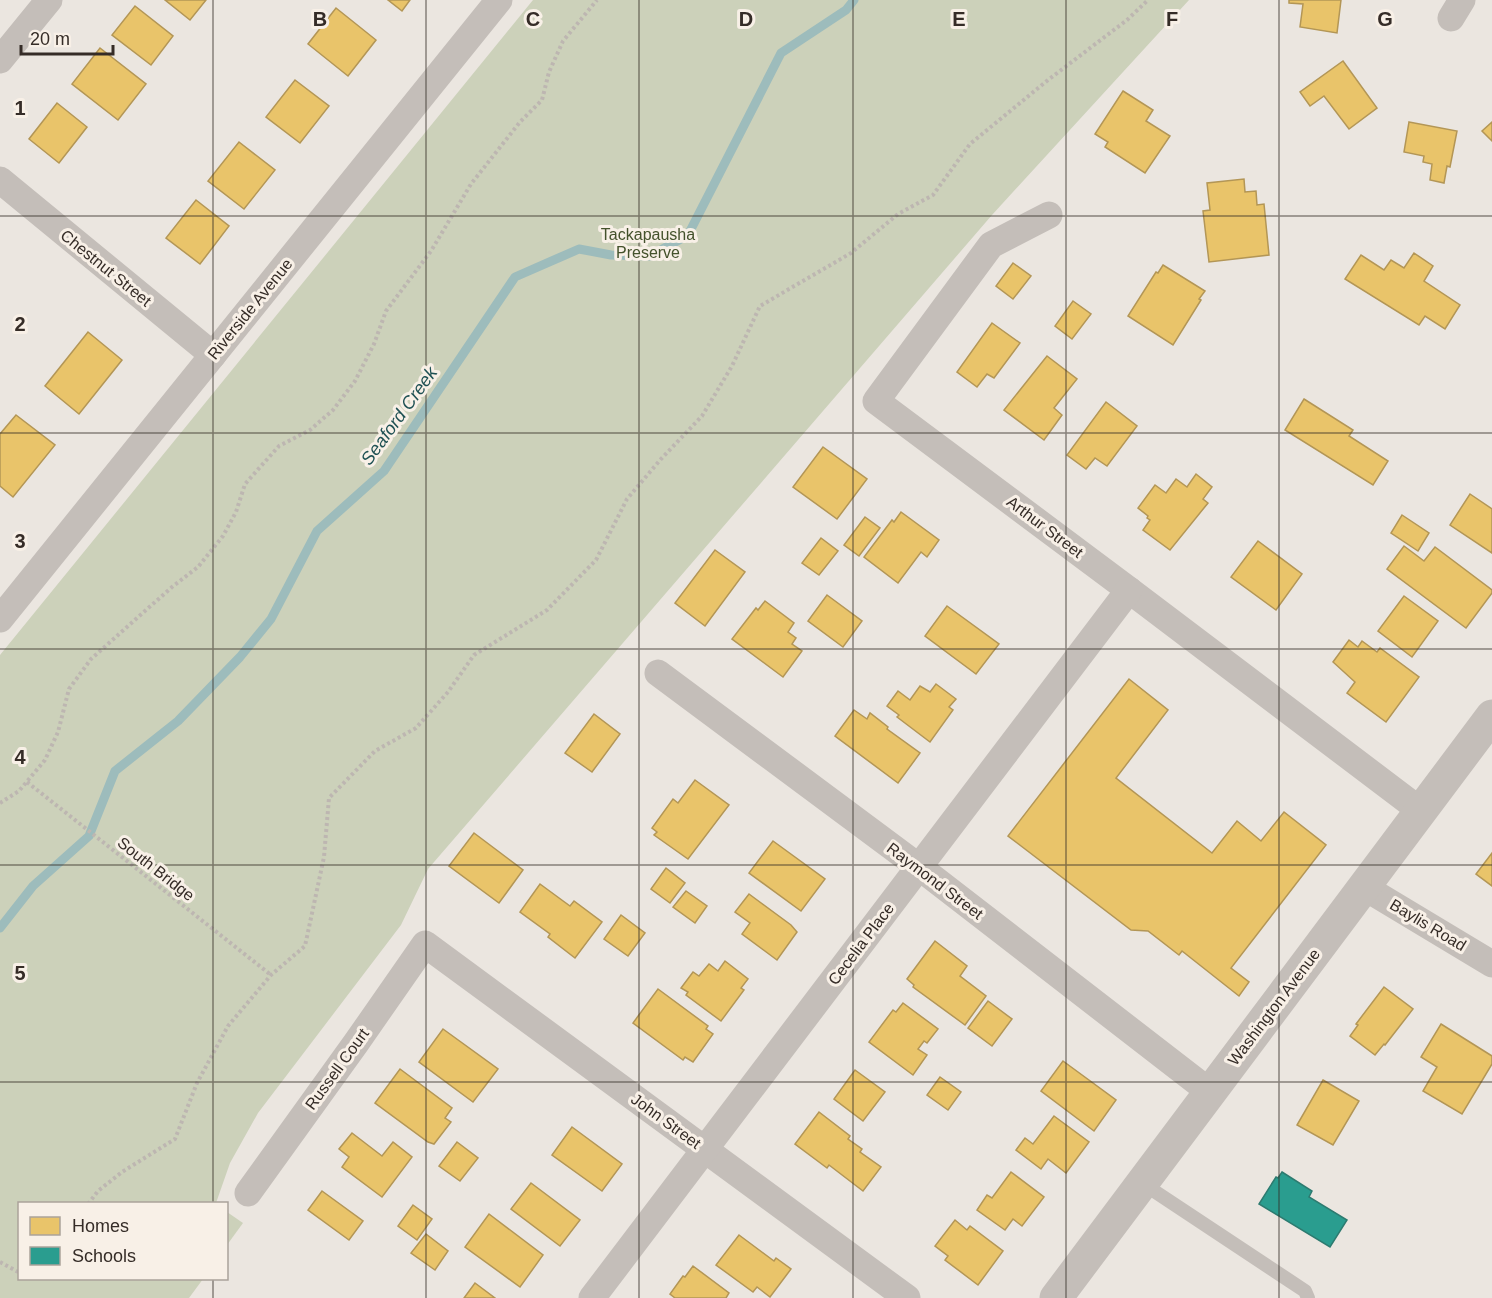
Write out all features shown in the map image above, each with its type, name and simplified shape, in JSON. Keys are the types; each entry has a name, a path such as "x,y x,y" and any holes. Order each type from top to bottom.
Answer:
{"street":[{"path":"0,60 49,0"},
{"name":"Riverside Avenue","path":"0,619 499,0"},
{"name":"Chestnut Street","path":"0,180 213,355"},
{"name":"Arthur Street","path":"1049,215 991,245 876,401 1421,811"},
{"name":"Cecelia Place","path":"592,1298 1129,590"},
{"name":"Raymond Street","path":"658,673 919,867 1210,1092"},
{"name":"Washington Avenue","path":"1056,1298 1492,716"},
{"name":"Baylis Road","path":"1364,886 1492,964"},
{"name":"John Street","path":"424,944 907,1298"},
{"name":"Russell Court","path":"248,1193 424,944"}],"lane":[{"path":"1142,1183 1305,1291 1308,1298"}],"path":[{"path":"0,803 19,791 45,760 58,732 69,689 91,659 198,567 223,536 236,512 245,484 279,446 310,430 333,410 356,381 374,344 386,311 431,251 471,184 520,122 542,100 549,72 563,41 597,0"},
{"path":"89,1202 98,1191 122,1172 175,1139 197,1083 228,1026 271,975 305,946 324,857 329,798 375,751 416,728 448,692 474,655 547,610 596,560 627,500 661,459 702,416 732,366 760,306 851,253 898,214 933,195 970,144 1048,80 1127,20 1148,0"},
{"name":"South Bridge","path":"27,782 271,975"},
{"path":"0,1262 18,1272"}],"green space":[{"name":"Tackapausha Preserve","path":"533,0 1189,0 992,215 428,869 401,925 258,1113 230,1163 216,1202 18,1202 18,1280 202,1280 189,1298 0,1298 0,655"},
{"path":"228,1213 243,1223 228,1244"}],"building: Homes":[{"path":"165,0 206,0 190,20"},
{"path":"388,0 410,0 402,11"},
{"path":"1289,0 1341,0 1337,33 1300,27 1303,4 1289,3"},
{"path":"135,6 173,36 151,65 112,35"},
{"path":"336,8 376,40 348,76 308,44"},
{"path":"100,48 146,84 118,120 72,84"},
{"path":"1343,61 1377,108 1349,129 1324,96 1310,106 1300,92"},
{"path":"295,80 329,106 300,143 266,117"},
{"path":"1123,91 1153,110 1146,121 1170,136 1145,173 1105,147 1108,142 1095,134"},
{"path":"57,103 87,127 59,163 29,139"},
{"path":"1409,122 1457,131 1450,167 1447,166 1444,183 1430,180 1432,164 1423,162 1424,156 1404,152"},
{"path":"1492,122 1492,141 1482,131"},
{"path":"239,142 275,170 244,209 208,181"},
{"path":"1244,179 1245,192 1256,191 1257,205 1264,204 1269,255 1209,262 1203,211 1210,210 1207,183"},
{"path":"196,200 229,226 200,264 166,238"},
{"path":"1414,253 1433,266 1424,281 1460,305 1445,329 1425,316 1419,325 1345,279 1361,255 1384,270 1391,260 1404,268"},
{"path":"1013,263 1031,276 1013,299 996,286"},
{"path":"1163,265 1205,291 1173,345 1128,316 1156,272 1158,273"},
{"path":"1073,301 1091,314 1072,339 1055,326"},
{"path":"992,323 1020,343 994,378 987,374 977,387 957,372"},
{"path":"88,332 122,360 79,414 45,386"},
{"path":"1047,356 1077,379 1054,408 1062,415 1044,440 1004,410"},
{"path":"1304,399 1353,430 1349,436 1388,461 1373,485 1285,430"},
{"path":"1106,402 1137,426 1107,466 1095,458 1086,469 1067,455"},
{"path":"16,415 55,445 13,497 0,486 0,434"},
{"path":"823,447 867,479 837,519 793,487"},
{"path":"1196,474 1212,487 1203,499 1208,503 1170,550 1143,530 1150,520 1138,508 1155,485 1166,493 1176,479 1187,487"},
{"path":"1470,494 1492,509 1492,553 1450,525"},
{"path":"901,512 939,540 927,557 921,552 898,583 864,557 892,520 894,522"},
{"path":"1402,515 1429,533 1418,551 1391,533"},
{"path":"865,517 880,528 859,556 844,545"},
{"path":"821,538 838,551 819,575 802,563"},
{"path":"1258,541 1302,574 1276,610 1231,577"},
{"path":"1404,546 1424,561 1435,547 1492,590 1466,628 1387,569"},
{"path":"715,550 745,572 705,626 675,603"},
{"path":"827,595 862,621 843,647 808,621"},
{"path":"1404,596 1438,621 1412,657 1378,631"},
{"path":"765,601 794,623 788,632 796,638 792,644 802,651 783,677 732,639 756,608 758,610"},
{"path":"947,606 999,644 976,674 925,636"},
{"path":"1349,640 1358,647 1362,641 1377,652 1380,648 1419,677 1386,722 1347,693 1355,682 1333,662"},
{"path":"1129,679 1168,710 1116,778 1212,853 1237,821 1261,841 1284,812 1326,845 1231,968 1249,982 1239,996 1182,951 1179,955 1148,931 1131,930 1008,836"},
{"path":"936,684 956,699 949,707 953,710 930,742 897,717 899,715 887,706 898,691 910,700 920,686 930,692"},
{"path":"854,710 867,719 870,713 888,727 887,729 920,753 898,783 835,736"},
{"path":"594,714 620,734 592,772 565,753"},
{"path":"695,780 729,805 688,859 654,835 657,832 652,828 673,799 678,803"},
{"path":"474,833 523,870 499,903 449,866"},
{"path":"773,841 825,879 801,911 749,873"},
{"path":"1492,853 1492,886 1476,874"},
{"path":"666,868 685,883 670,903 651,889"},
{"path":"540,884 570,906 574,901 602,922 575,958 548,937 550,934 520,912"},
{"path":"686,891 707,906 695,923 673,907"},
{"path":"749,894 797,932 777,960 742,934 750,923 735,912"},
{"path":"621,915 645,933 628,956 604,939"},
{"path":"935,941 967,966 960,976 986,996 965,1025 913,987 914,985 907,979"},
{"path":"725,961 748,979 741,988 744,990 721,1021 686,995 688,992 681,988 693,972 699,976 709,964 718,971"},
{"path":"1384,987 1413,1009 1375,1055 1350,1036 1358,1025 1356,1024"},
{"path":"658,989 708,1026 706,1029 713,1034 693,1062 685,1057 683,1060 633,1023"},
{"path":"988,1001 1012,1019 992,1046 968,1028"},
{"path":"903,1003 938,1029 927,1043 924,1041 918,1049 927,1055 913,1075 869,1042 893,1010 896,1012"},
{"path":"1441,1024 1492,1056 1492,1064 1462,1114 1423,1091 1437,1067 1421,1057"},
{"path":"443,1029 498,1069 473,1102 419,1062"},
{"path":"1063,1061 1116,1100 1094,1131 1041,1091"},
{"path":"400,1069 452,1108 445,1118 451,1122 434,1144 375,1103"},
{"path":"855,1070 885,1092 863,1121 834,1099"},
{"path":"940,1077 961,1092 948,1110 927,1095"},
{"path":"1323,1080 1359,1101 1333,1145 1297,1125"},
{"path":"819,1112 850,1136 848,1139 862,1149 860,1152 881,1167 863,1191 829,1165 827,1168 795,1144"},
{"path":"1054,1116 1089,1142 1066,1173 1048,1159 1041,1169 1016,1150 1025,1138 1033,1144"},
{"path":"572,1127 622,1164 602,1191 552,1155"},
{"path":"352,1133 382,1156 393,1142 412,1157 382,1197 342,1167 349,1157 339,1149"},
{"path":"457,1142 478,1158 460,1181 439,1166"},
{"path":"1011,1172 1044,1197 1022,1226 1013,1219 1005,1230 977,1210 987,1195 992,1198"},
{"path":"531,1183 580,1220 560,1246 511,1209"},
{"path":"322,1191 363,1221 349,1240 308,1210"},
{"path":"413,1205 432,1219 417,1240 398,1226"},
{"path":"489,1214 543,1255 520,1287 465,1247"},
{"path":"955,1220 967,1230 970,1226 1003,1251 978,1285 945,1260 948,1256 935,1246"},
{"path":"426,1234 448,1251 435,1270 411,1253"},
{"path":"739,1235 774,1261 776,1258 791,1269 770,1297 757,1287 753,1292 716,1265"},
{"path":"693,1266 729,1293 726,1298 675,1298 670,1294"},
{"path":"475,1283 495,1298 464,1298"}],"building: Schools":[{"path":"1282,1172 1312,1191 1309,1197 1347,1220 1330,1247 1259,1204 1276,1177 1278,1178"}],"waterway":[{"name":"Seaford Creek","path":"0,928 33,886 89,836 115,771 178,721 240,657 271,619 317,531 384,471 515,277 579,249 611,255 650,256 688,235 781,53 846,10 854,0"}]}
